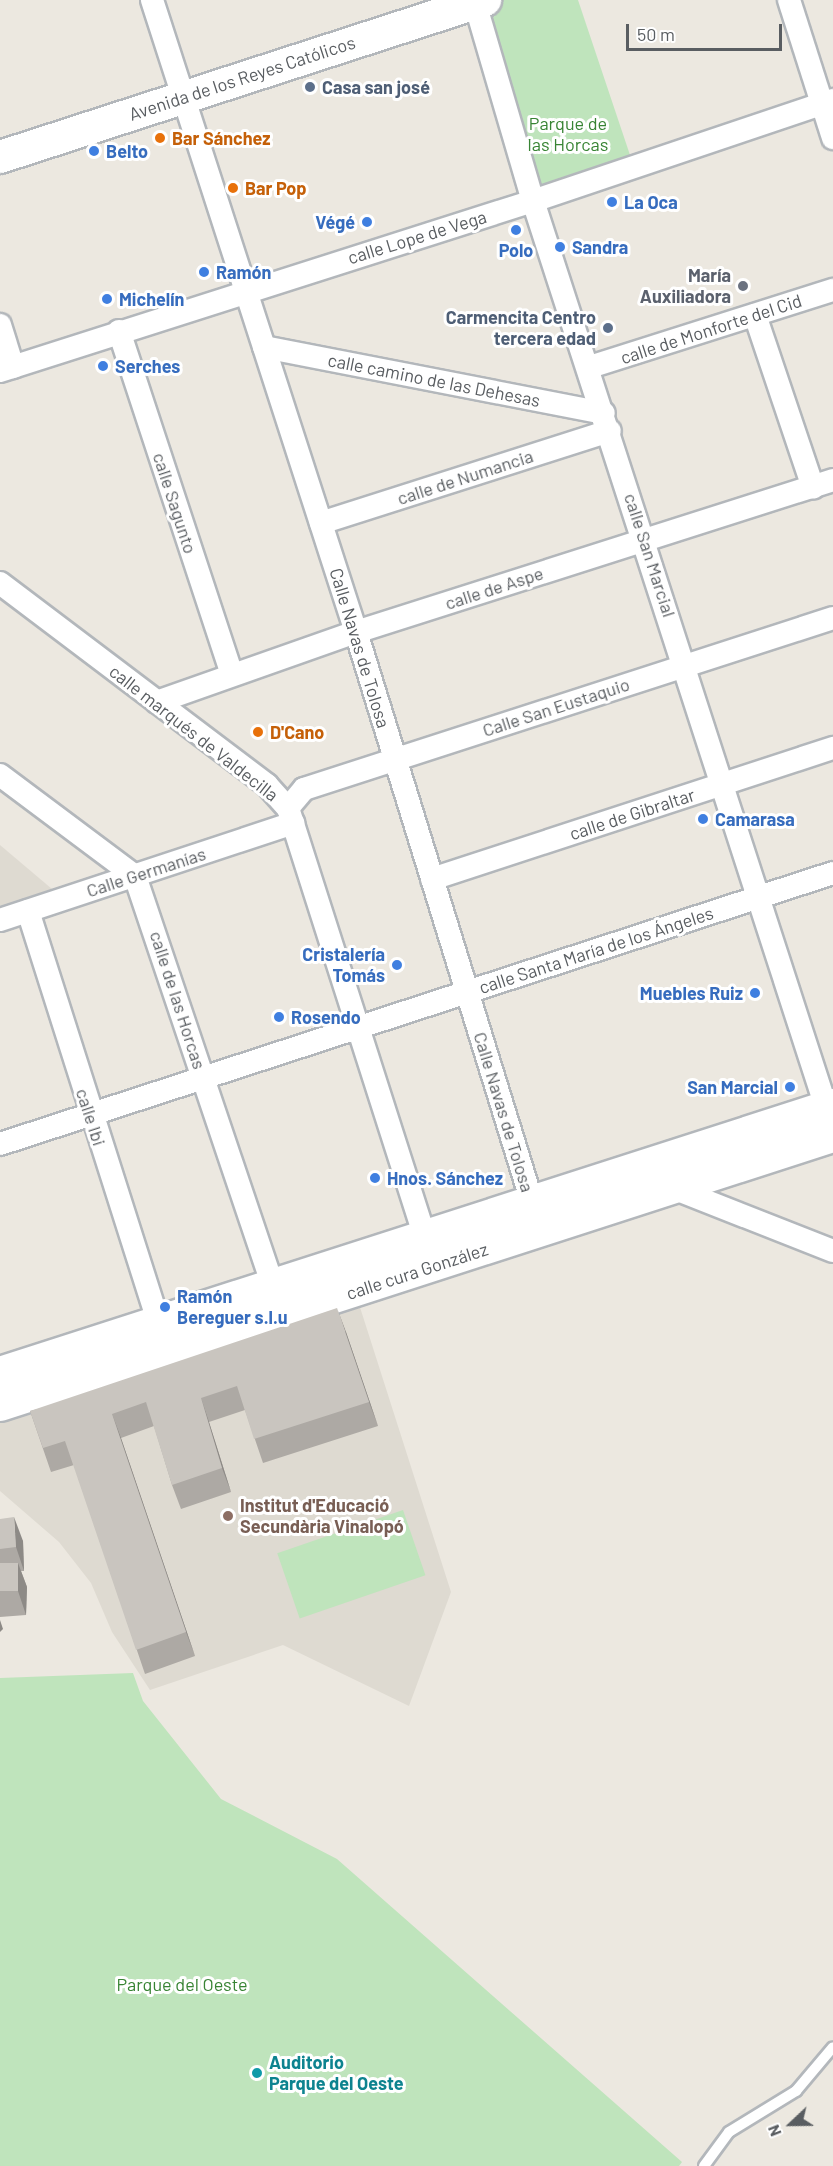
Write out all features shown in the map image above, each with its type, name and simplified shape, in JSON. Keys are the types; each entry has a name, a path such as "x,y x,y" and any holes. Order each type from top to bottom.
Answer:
{"main road":[{"name":"Avenida de los Reyes Católicos","path":"0,157 478,1"},
{"name":"calle cura González","path":"0,1405 673,1188 831,1116"},
{"name":"calle cura González","path":"0,1373 532,1202 831,1116"}],"street":[{"name":"Calle Navas de Tolosa","path":"152,0 356,632 532,1202"},
{"path":"789,0 827,102 833,138"},
{"name":"calle San Marcial","path":"478,1 533,201 590,367 722,784 831,1116"},
{"name":"calle Lope de Vega","path":"7,369 246,290 533,201 827,102"},
{"name":"calle de Monforte del Cid","path":"590,367 833,290"},
{"path":"755,315 823,484"},
{"path":"0,325 7,369"},
{"name":"calle Sagunto","path":"119,331 232,675"},
{"name":"calle camino de las Dehesas","path":"264,347 607,422"},
{"name":"calle de Numancia","path":"321,523 607,422"},
{"name":"calle de Aspe","path":"157,702 356,632 823,484"},
{"name":"calle marqués de Valdecilla","path":"0,583 267,785 290,816 425,1236"},
{"name":"Calle San Eustaquio","path":"290,816 304,789 833,618"},
{"name":"calle de Gibraltar","path":"432,879 833,748"},
{"path":"0,775 135,876"},
{"name":"Calle Germanías","path":"0,920 135,876 290,816"},
{"name":"calle Santa María de los Ángeles","path":"0,1144 833,873"},
{"name":"calle de las Horcas","path":"135,876 273,1285"},
{"name":"calle Ibi","path":"28,911 90,1115 158,1322"},
{"path":"673,1188 833,1251"}],"lane":[{"path":"704,2166 729,2132 796,2091 833,2047"}],"shaded area":[{"path":"0,845 52,889 0,906"},
{"name":"Institut d'Educació Secundària Vinalopó","path":"358,1301 451,1592 409,1706 283,1645 150,1690 112,1632 91,1583 59,1542 0,1491 0,1418"}],"green space":[{"name":"Parque de las Horcas","path":"485,0 578,0 634,167 533,201"},
{"path":"403,1510 425,1575 300,1619 277,1553"},
{"name":"Parque del Oeste","path":"133,1673 143,1701 221,1799 337,1859 682,2162 679,2166 0,2166 0,1678"}],"building":[{"path":"337,1308 369,1402 254,1439 237,1386 201,1398 222,1468 172,1485 146,1402 112,1414 186,1632 136,1650 65,1441 43,1448 30,1411"},
{"path":"14,1517 16,1547 0,1549 0,1519"},
{"path":"0,1563 18,1563 18,1591 0,1591"}],"place":[{"name":"Casa san josé","path":"310,87"},
{"name":"Bar Sánchez","path":"160,138"},
{"name":"Belto","path":"94,151"},
{"name":"Bar Pop","path":"233,188"},
{"name":"La Oca","path":"612,202"},
{"name":"Végé","path":"367,222"},
{"name":"Polo","path":"516,230"},
{"name":"Sandra","path":"560,247"},
{"name":"Ramón","path":"204,272"},
{"name":"María Auxiliadora","path":"743,286"},
{"name":"Michelín","path":"107,299"},
{"name":"Carmencita Centro tercera edad","path":"608,328"},
{"name":"Serches","path":"103,366"},
{"name":"D'Cano","path":"258,732"},
{"name":"Camarasa","path":"703,819"},
{"name":"Cristalería Tomás","path":"397,965"},
{"name":"Muebles Ruiz","path":"755,993"},
{"name":"Rosendo","path":"279,1017"},
{"name":"San Marcial","path":"790,1087"},
{"name":"Hnos. Sánchez","path":"375,1178"},
{"name":"Ramón Bereguer s.l.u","path":"165,1307"},
{"name":"Institut d'Educació Secundària Vinalopó","path":"228,1516"},
{"name":"Auditorio Parque del Oeste","path":"257,2073"}]}
